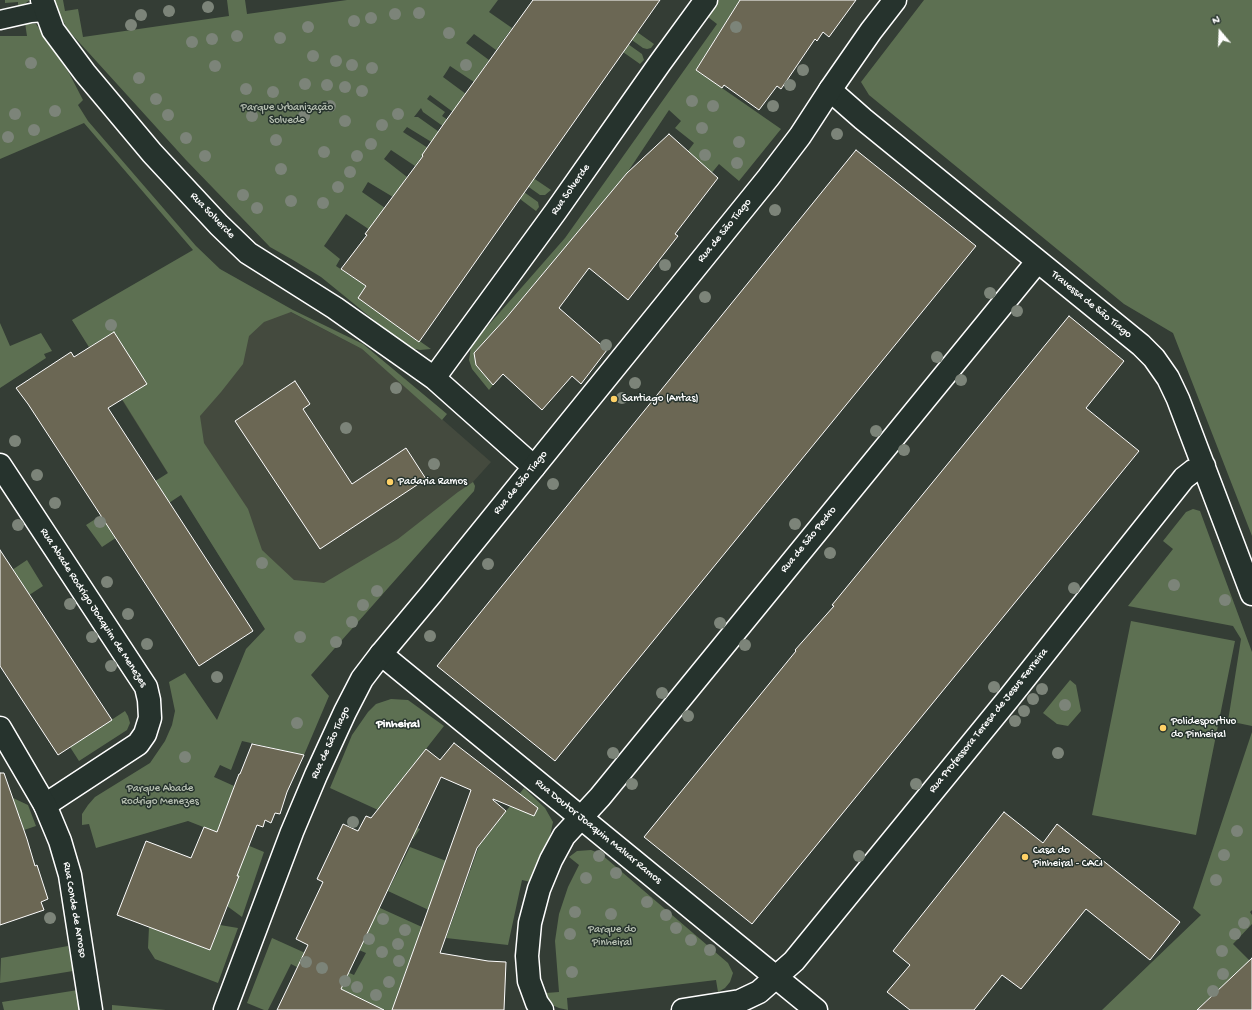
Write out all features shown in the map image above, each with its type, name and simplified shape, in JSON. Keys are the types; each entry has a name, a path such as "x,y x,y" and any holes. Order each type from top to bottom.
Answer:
{"street":[{"name":"Rua Solverde","path":"434,378 552,217 706,0"},
{"name":"Rua de São Tiago","path":"225,1010 292,832 316,775 362,679 768,178 800,136 871,31 896,0"},
{"name":"Rua Solverde","path":"44,6 53,30 85,73 142,140 219,225 248,252 335,308 434,378 534,467"},
{"name":"Travessa de São Tiago","path":"830,90 847,106 1037,262 1135,340 1154,358 1168,378 1178,399 1252,594"},
{"name":"Rua de São Pedro","path":"542,1010 537,1003 529,981 527,956 530,923 539,889 551,860 564,836 600,797 1037,262"},
{"name":"Rua Abade Rodrigo Joaquim de Menezes","path":"0,465 146,687 149,700 150,718 146,734 138,744 45,805"},
{"name":"Rua Professora Teresa de Jesus Ferreira","path":"683,1010 740,1001 759,992 794,961 1009,698 1184,478 1193,471 1204,466"},
{"name":"Rua Doutor Joaquim Malvar Ramos","path":"381,654 816,1010"},
{"name":"Rua Conde de Arnoso","path":"0,728 45,805 60,841 70,874 91,1010"}],"lane":[{"path":"0,20 31,13 44,6"}],"shaded area":[{"name":"Padaria Ramos","path":"217,274 362,349 491,462 473,482 475,486 474,491 265,629 72,320"}],"green space":[{"path":"5,0 30,0 23,5 18,5 18,2 5,3"},
{"name":"Parque Urbanização Solvede","path":"54,0 63,0 65,11 78,9 83,37 229,16 227,0 245,0 247,14 347,0 498,0 489,12 512,28 496,50 474,34 466,43 489,60 474,82 450,66 443,77 466,94 453,112 430,95 427,99 445,112 442,116 551,190 545,195 540,195 423,112 421,108 414,117 418,117 538,202 539,207 536,211 520,199 521,197 407,127 403,132 428,148 415,166 391,150 384,159 407,177 393,197 368,182 362,192 385,208 370,230 346,214 324,246 340,259 336,266 366,286 358,298 431,349 420,350 407,347 321,277 270,247 186,160 68,30 58,12"},
{"path":"566,0 642,54 644,60 640,64 623,52 627,47"},
{"path":"576,0 592,0 654,44 651,48 643,48"},
{"path":"719,0 740,0 696,70 781,129 739,181 719,164 710,175 688,151 694,143 675,128 681,121 669,110 627,173 506,318 474,353 476,365 493,385 489,390 472,369 469,360 471,347 565,238 717,24 708,17"},
{"path":"924,0 1252,0 1252,536 1173,333 1124,304 869,95 861,82"},
{"name":"Parque Abade Rodrigo Menezes","path":"25,23 36,24 69,73 83,100 78,105 88,121 196,246 220,269 293,310 363,344 447,414 442,420 362,349 291,312 264,322 249,336 243,364 200,416 204,443 248,509 262,550 294,580 324,583 398,539 473,482 475,486 474,491 311,675 329,696 304,755 242,741 231,770 220,765 214,777 234,786 221,834 188,821 96,848 89,824 82,825 82,814 95,797 150,763 165,741 172,725 175,711 169,682 185,673 217,720 246,649 265,629 181,495 102,547 86,525 168,473 122,399 114,332 89,347 72,320 193,250 84,123 0,159 0,36 27,36"},
{"path":"0,323 10,346 41,333 52,351 44,354 46,358 0,388"},
{"path":"1193,509 1200,511 1252,652 1252,726 1228,721 1241,639 1233,626 1128,606 1173,549 1163,541 1186,512"},
{"path":"27,560 43,586 0,614 0,578"},
{"name":"Polidesportivo do Pinheiral","path":"1131,621 1235,641 1196,835 1092,815"},
{"path":"1070,680 1076,685 1081,711 1068,726 1057,724 1043,713"},
{"path":"391,699 408,700 444,726 378,810 330,788 352,735 368,712 376,704"},
{"path":"125,711 130,723 127,730 79,761 70,747"},
{"path":"1252,732 1252,910 1250,912 1252,915 1252,924 1233,944 1252,963 1231,995 1222,986 1205,1002 1213,1010 1102,1010 1201,915 1193,908"},
{"path":"0,774 13,798 28,805 36,826 24,830 19,815 0,821"},
{"path":"524,788 545,808 553,822 550,836 535,868 531,882 522,880 508,945 446,938 479,846"},
{"path":"378,810 420,829 413,839 373,819"},
{"path":"223,835 264,852 242,917 227,906 238,877 229,873"},
{"path":"410,847 454,864 433,912 388,891"},
{"name":"Parque do Pinheiral","path":"591,850 601,854 728,963 733,973 730,982 725,988 718,992 716,980 567,998 568,1010 552,1005 546,993 559,992 555,941 559,914 568,887 579,865 569,857 577,851"},
{"path":"369,903 422,927 398,992 423,1003 420,1010 382,1010 291,964 268,1010 264,1010 247,1003 272,938 354,975 366,953 359,950"},
{"path":"220,925 238,928 218,983 155,959 148,948 149,927 210,950"},
{"path":"68,946 73,971 0,983 1,958"},
{"path":"78,990 82,1010 4,1010 2,1002"},
{"path":"112,1005 166,1010 112,1010"}],"building":[{"path":"533,0 660,0 419,342 358,298 366,286 341,269 367,235 365,234 423,156 422,155 445,122"},
{"path":"740,0 856,0 829,37 823,32 817,41 815,39 781,89 777,86 759,110 724,85 722,88 696,70"},
{"path":"669,134 718,178 675,234 678,236 628,300 589,268 559,308 607,350 581,384 572,376 542,410 503,374 493,385 476,365 474,353 506,318 627,173"},
{"path":"856,150 976,246 555,761 437,666"},
{"path":"1069,316 1124,361 1086,408 1139,451 752,924 644,837 796,651 795,650 834,606 832,605"},
{"path":"114,332 147,384 108,408 253,631 199,666 28,404 16,388 71,352 74,357"},
{"path":"295,381 310,404 303,409 352,484 406,448 426,479 320,549 235,421"},
{"path":"0,550 112,720 58,755 0,666"},
{"path":"454,743 538,808 534,816 493,799 506,811 477,848 440,953 488,961 506,962 504,1010 392,1010 471,790 441,777 341,989 384,1010 277,1010 308,945 296,939 323,882 317,879 343,824 358,831 366,816 371,818 426,749 440,760"},
{"path":"252,744 304,755 287,792 280,814 275,813 271,823 265,820 263,827 257,825 210,950 117,915 146,841 191,858 204,827 217,832"},
{"path":"0,773 4,773 35,866 37,865 48,899 41,902 44,910 0,925"},
{"path":"1004,812 1043,843 1057,824 1180,922 1150,960 1086,909 1021,989 1002,975 974,1010 910,1010 887,992 910,965 893,951"},
{"path":"1252,958 1252,1010 1197,1010"}],"place":[{"name":"Santiago (Antas)","path":"614,399"},
{"name":"Padaria Ramos","path":"390,482"},
{"name":"Polidesportivo do Pinheiral","path":"1163,728"},
{"name":"Casa do Pinheiral - CACI","path":"1025,857"}],"district":[{"name":"Pinheiral","path":"398,725"}]}
